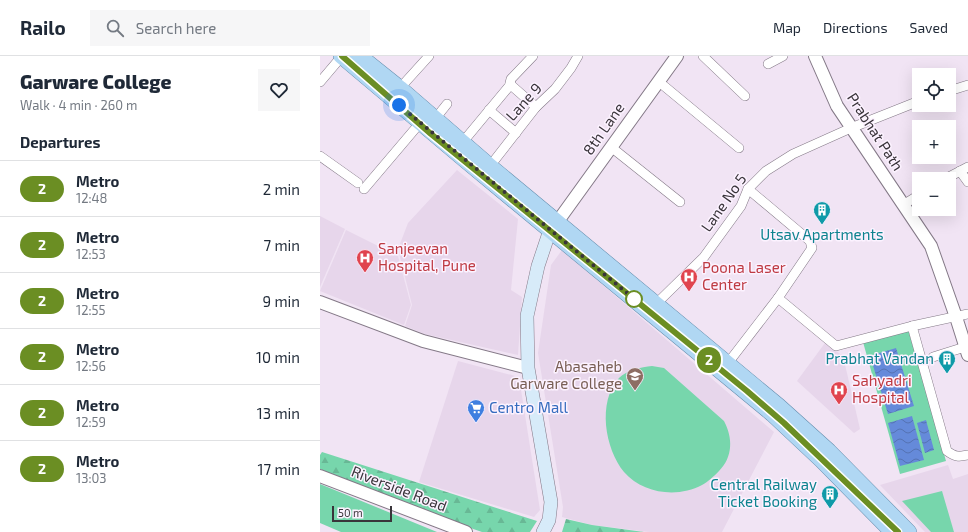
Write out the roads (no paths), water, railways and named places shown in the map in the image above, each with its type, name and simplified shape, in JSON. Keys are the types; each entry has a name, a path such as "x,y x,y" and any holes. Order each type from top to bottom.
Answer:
{"main road":[{"path":"342,56 420,124 657,303 779,406 829,451 903,531"},
{"path":"360,56 400,88 490,166 554,226 772,414 821,460 903,531"},
{"path":"543,532 549,520 551,502 528,368 527,316 538,266 554,226"}],"street":[{"path":"320,82 342,56"},
{"path":"400,88 429,56"},
{"path":"462,143 510,84 511,79 533,56"},
{"name":"Lane 9","path":"490,166 536,107 555,89 578,56"},
{"name":"8th Lane","path":"554,226 677,56"},
{"path":"703,56 745,96"},
{"path":"768,64 783,56"},
{"name":"Prabhat Path","path":"815,56 837,106 931,246 962,316 967,349"},
{"path":"658,81 740,148"},
{"path":"510,84 536,107"},
{"path":"956,89 968,85"},
{"path":"435,119 447,104"},
{"name":"Lane No 5","path":"657,303 704,257 741,206 748,190 766,171 793,154 851,128 912,104"},
{"path":"489,110 516,133"},
{"path":"320,156 361,186 420,124"},
{"path":"611,147 680,202"},
{"path":"964,169 968,182"},
{"path":"728,363 778,298 812,248 810,241 748,190"},
{"path":"903,206 912,200"},
{"path":"778,298 836,346 912,326 962,316"},
{"path":"320,302 424,341 528,368"},
{"path":"912,326 947,451 953,456 958,457 968,455"},
{"path":"933,357 967,349"},
{"name":"Riverside Road","path":"320,476 466,532"}],"water":[{"path":"896,348 914,406 888,414 870,356"},
{"path":"912,416 924,460 900,466 888,423"},
{"path":"926,420 934,450 925,453 917,423"}],"railway":[{"path":"342,56 431,133 747,391 784,423 898,532"}],"metro line":[{"name":"2","path":"342,56 431,134 747,391 784,423 898,532"}],"place":[{"name":"Utsav Apartments","path":"822,225"},
{"name":"Sanjeevan Hospital, Pune","path":"365,273"},
{"name":"Poona Laser Center","path":"689,292"},
{"name":"Prabhat Vandan","path":"947,374"},
{"name":"Abasaheb Garware College","path":"635,391"},
{"name":"Sahyadri Hospital","path":"839,405"},
{"name":"Centro Mall","path":"476,423"},
{"name":"Central Railway Ticket Booking","path":"830,509"}]}
